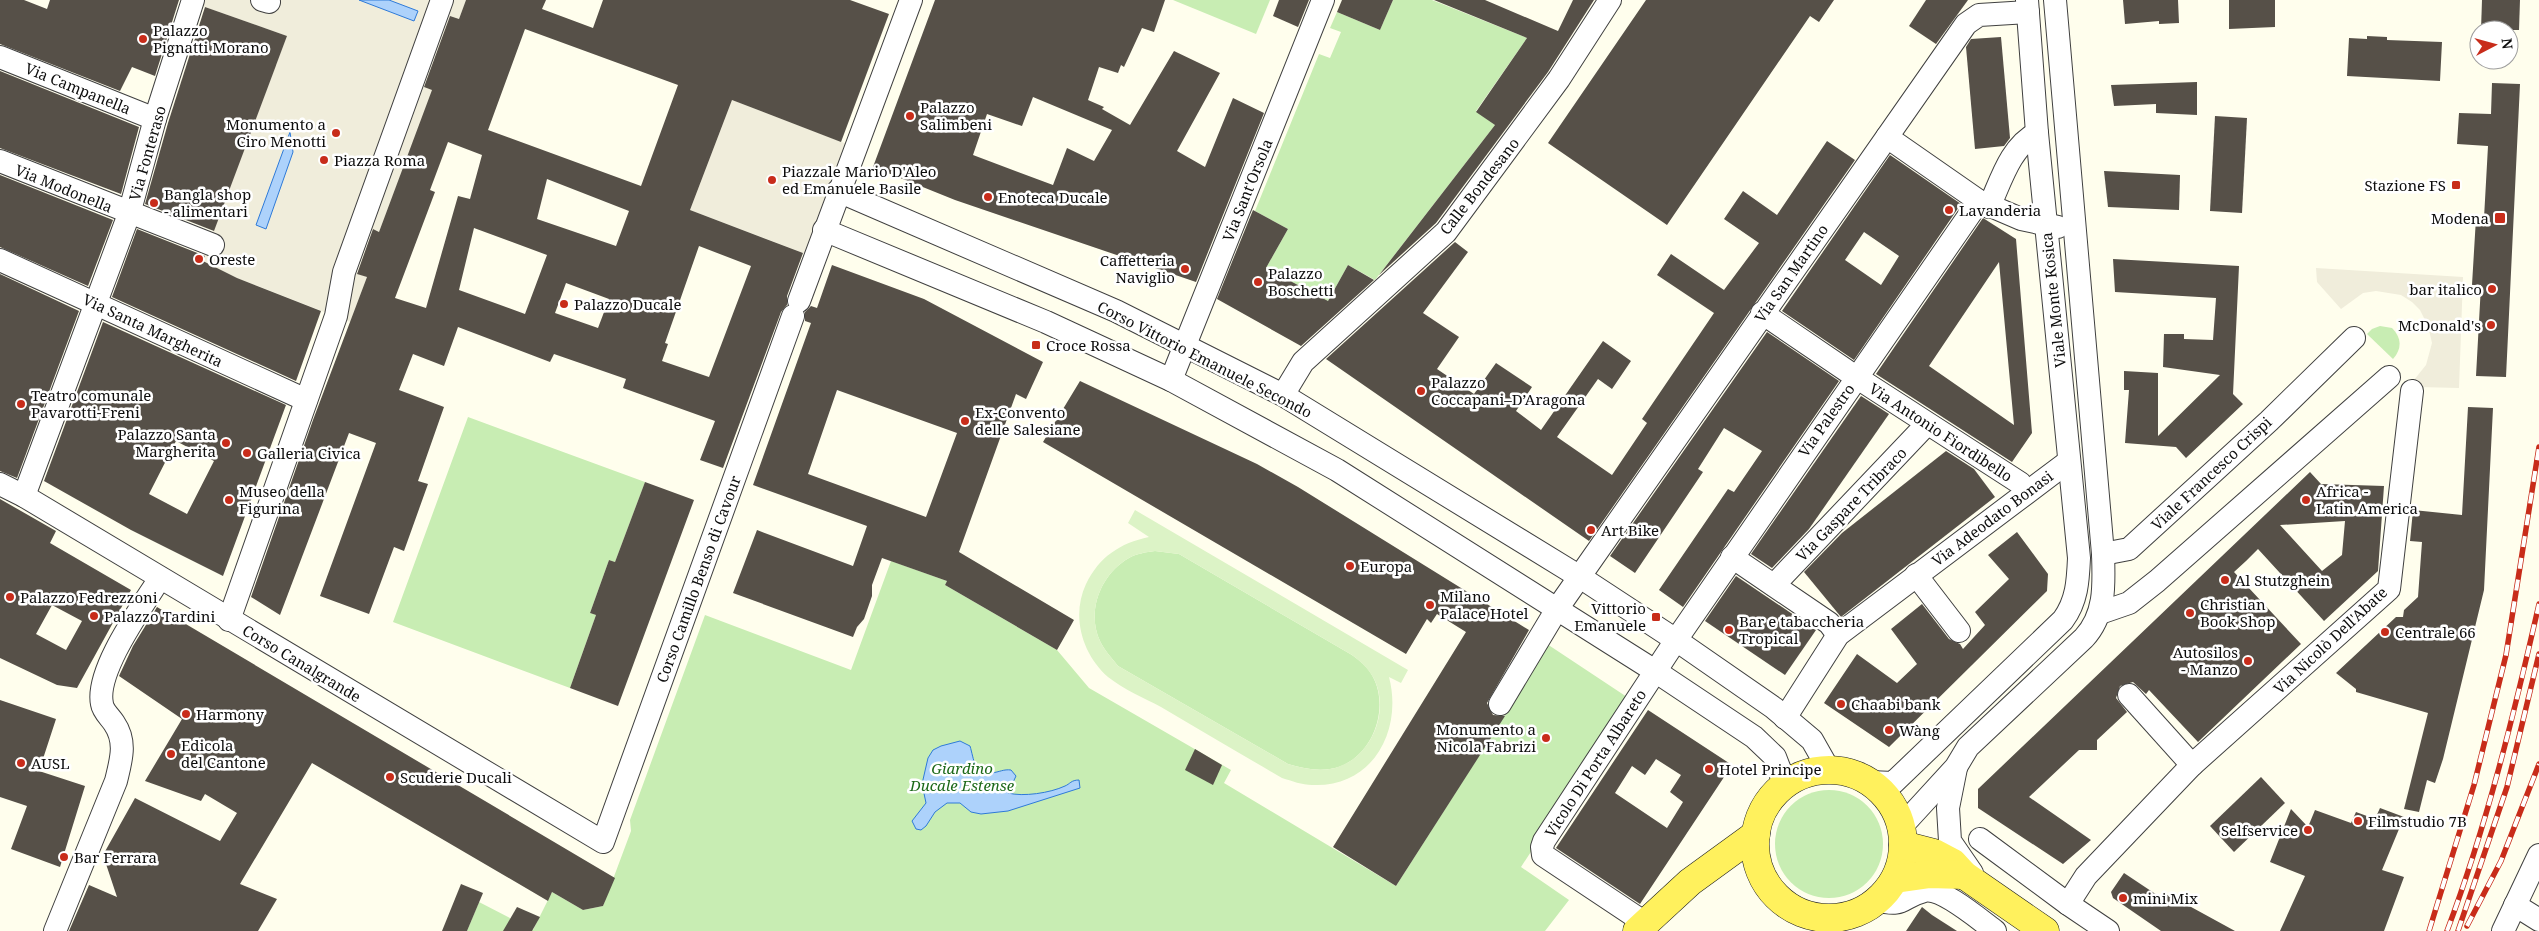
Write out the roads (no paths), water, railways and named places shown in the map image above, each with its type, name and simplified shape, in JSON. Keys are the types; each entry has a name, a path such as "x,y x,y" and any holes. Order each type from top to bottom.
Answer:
{"main road":[{"path":"1828,770 1845,771 1870,782 1891,804 1902,836 1900,867 1894,879 1876,900 1864,909 1835,918 1813,916 1794,922 1764,878 1757,859 1756,834 1766,805 1783,786 1802,775 1828,770"},
{"path":"1641,927 1690,882 1756,834"},
{"path":"1902,836 1953,863 1974,883 2045,931"},
{"path":"1894,879 1930,874 1974,883"}],"street":[{"name":"Via Fonteraso","path":"24,496 129,214 155,119 193,0"},
{"path":"228,620 336,316 344,272 442,0"},
{"name":"Via Sant'Orsola","path":"1171,380 1323,0"},
{"name":"Calle Bondesano","path":"1282,395 1303,362 1446,232 1559,79 1610,0"},
{"name":"Viale Monte Kosica","path":"2054,0 2103,554"},
{"name":"Corso Camillo Benso di Cavour","path":"603,842 907,1"},
{"name":"Viale Monte Kosica","path":"1870,782 1892,783 2063,620 2074,600 2078,581 2079,558 2037,133 2028,6"},
{"name":"Via San Martino","path":"1580,577 1762,313 1972,18 2028,6"},
{"name":"Via Campanella","path":"0,57 155,119"},
{"name":"Via Palestro","path":"1676,640 1856,377 1984,204 2015,150 2029,137 2037,133"},
{"path":"1887,137 1984,204 2021,219 2074,230"},
{"name":"Via Modonella","path":"0,161 129,214 213,245"},
{"name":"Corso Vittorio Emanuele Secondo","path":"838,191 1116,311 1282,395 1580,577 1676,640 1785,718 1812,740 1828,770"},
{"path":"824,230 1046,322 1171,380 1337,470 1655,671 1766,748 1775,757 1783,786"},
{"name":"Via Santa Margherita","path":"0,260 306,400"},
{"name":"Via Antonio Fiordibello","path":"1762,313 1927,424 2020,483"},
{"name":"Viale Francesco Crispi","path":"2103,554 2129,549 2269,421 2354,338"},
{"path":"2100,613 2129,603 2157,581 2389,377"},
{"name":"Via Nicolò Dell'Abate","path":"2068,904 2086,876 2192,764 2389,589 2412,391"},
{"name":"Via Gaspare Tribraco","path":"1774,585 1927,424"},
{"name":"Via Adeodato Bonasi","path":"1785,718 1838,635 2069,461"},
{"name":"Corso Canalgrande","path":"0,484 24,496 228,620 603,842"},
{"path":"1902,836 1956,767 1968,747 2094,628 2100,613 2104,588 2103,554"},
{"path":"1732,557 1829,623 1838,635"},
{"name":"Via Adeodato Bonasi","path":"1916,575 1959,631"},
{"path":"1500,704 1557,608 1580,577"},
{"path":"55,931 116,781 121,762 122,744 120,734 102,706 101,694 105,671 160,578"},
{"path":"1655,671 1676,640"},
{"name":"Vicolo Di Porta Albareto","path":"1641,927 1543,855 1542,847 1655,671"},
{"path":"2129,695 2192,764"},
{"path":"1956,767 1948,808 1950,841 1974,883"},
{"path":"1980,839 2108,931"},
{"path":"2503,931 2539,855"},
{"path":"1876,900 1897,904 1923,891 1934,892 1952,901 1995,931"},
{"path":"2515,905 2539,920"}],"water":[{"path":"359,0 389,0 418,11 414,21"},
{"path":"290,132 293,152 266,229 256,225"},
{"path":"960,741 970,746 976,766 982,772 992,773 1011,770 1016,776 1008,793 1021,795 1044,792 1067,785 1076,780 1079,780 1080,788 1008,811 981,814 971,812 960,803 947,803 935,812 926,826 921,830 916,829 912,821 926,803 922,784 928,758 933,750"}],"railway":[{"path":"2429,931 2474,785 2506,655 2539,447"},
{"path":"2447,931 2475,851 2499,769 2539,604"},
{"path":"2458,931 2507,787 2539,654"},
{"path":"2467,926 2501,861 2539,764"}],"place":[{"name":"Palazzo Pignatti Morano","path":"143,39"},
{"name":"Palazzo Salimbeni","path":"910,116"},
{"name":"Monumento a Ciro Menotti","path":"336,133"},
{"name":"Piazza Roma","path":"324,160"},
{"name":"Piazzale Mario D'Aleo ed Emanuele Basile","path":"772,180"},
{"name":"Stazione FS","path":"2456,185"},
{"name":"Enoteca Ducale","path":"988,197"},
{"name":"Bangla shop - alimentari","path":"154,203"},
{"name":"Lavanderia","path":"1949,210"},
{"name":"Modena","path":"2500,218"},
{"name":"Oreste","path":"199,259"},
{"name":"Caffetteria Naviglio","path":"1185,269"},
{"name":"Palazzo Boschetti","path":"1258,282"},
{"name":"bar italico","path":"2492,289"},
{"name":"Palazzo Ducale","path":"564,304"},
{"name":"McDonald's","path":"2491,325"},
{"name":"Croce Rossa","path":"1036,345"},
{"name":"Palazzo Coccapani–D’Aragona","path":"1421,391"},
{"name":"Teatro comunale Pavarotti-Freni","path":"21,404"},
{"name":"Ex-Convento delle Salesiane","path":"965,421"},
{"name":"Palazzo Santa Margherita","path":"226,443"},
{"name":"Galleria Civica","path":"247,453"},
{"name":"Museo della Figurina","path":"229,500"},
{"name":"Africa - Latin America","path":"2306,500"},
{"name":"Art Bike","path":"1591,530"},
{"name":"Europa","path":"1350,566"},
{"name":"Al Stutzghein","path":"2225,580"},
{"name":"Palazzo Fedrezzoni","path":"10,597"},
{"name":"Milano Palace Hotel","path":"1430,605"},
{"name":"Christian Book Shop","path":"2190,613"},
{"name":"Palazzo Tardini","path":"94,616"},
{"name":"Vittorio Emanuele","path":"1656,617"},
{"name":"Bar e tabaccheria Tropical","path":"1729,630"},
{"name":"Centrale 66","path":"2385,632"},
{"name":"Autosilos - Manzo","path":"2248,661"},
{"name":"Chaabi bank","path":"1841,704"},
{"name":"Harmony","path":"186,714"},
{"name":"Wàng","path":"1889,730"},
{"name":"Monumento a Nicola Fabrizi","path":"1546,738"},
{"name":"Edicola del Cantone","path":"171,754"},
{"name":"AUSL","path":"21,763"},
{"name":"Hotel Principe","path":"1709,769"},
{"name":"Scuderie Ducali","path":"390,777"},
{"name":"Filmstudio 7B","path":"2358,821"},
{"name":"Selfservice","path":"2308,830"},
{"name":"Bar Ferrara","path":"64,857"},
{"name":"mini Mix","path":"2123,898"}],"park label":[{"name":"Giardino Ducale Estense","path":"962,776"}]}
